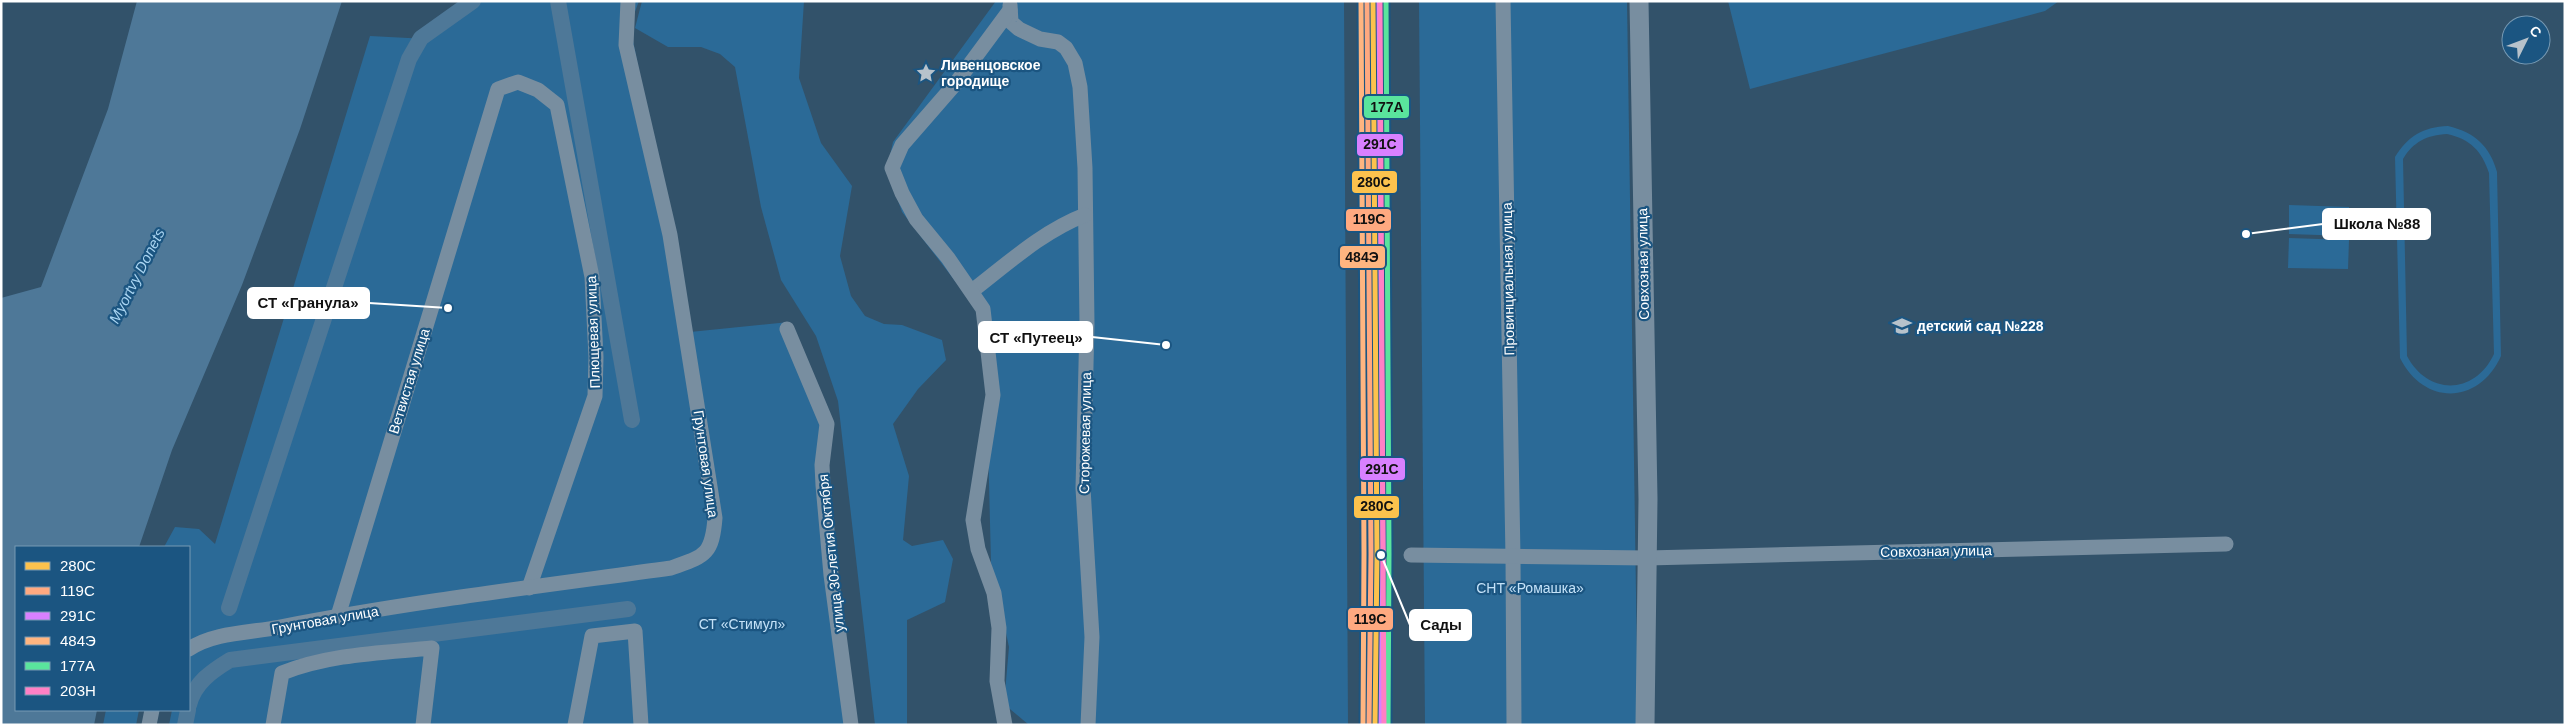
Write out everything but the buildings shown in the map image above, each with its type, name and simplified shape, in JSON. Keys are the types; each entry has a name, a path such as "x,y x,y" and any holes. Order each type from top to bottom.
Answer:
{"street":[{"name":"Грунтовая улица","path":"190,648 221,636 264,631 338,616 671,568 704,556 714,540 715,518 670,235 626,45 628,1"},
{"name":"Провинциальная улица","path":"1503,1 1513,557 1514,725"},
{"name":"Совхозная улица","path":"1639,1 1648,499 1645,725"},
{"path":"1010,6 956,83 902,145 892,168 902,193 916,219 972,291 983,309 992,395 973,520 978,549 994,593 999,628 997,681 1004,720 1016,725"},
{"name":"Сторожевая улица","path":"1010,6 1011,22 1019,29 1040,39 1058,42 1072,54 1080,87 1085,168 1087,324 1083,488 1092,637 1088,725"},
{"name":"Плющевая улица","path":"498,89 518,82 538,90 557,105 592,277 596,357 595,396 529,588"},
{"name":"Ветвистая улица","path":"338,616 498,89"},
{"path":"972,291 1034,244 1074,219 1085,215"},
{"name":"улица 30-летия Октября","path":"787,329 827,424 822,465 823,485 831,575 851,725"},
{"name":"Совхозная улица","path":"1646,558 2226,544"},
{"path":"1411,555 1646,558"},
{"path":"575,725 592,636 635,631 641,725"},
{"path":"273,725 282,672 303,664 342,657 432,648 423,725"},
{"path":"149,725 152,711"}],"green space":[{"name":"СТ «Стимул»","path":"470,1 639,1 630,25 690,332 789,322 823,420 847,677 856,725 169,725 172,711 190,711 190,546 165,546 175,527 199,529 215,544 370,36 427,39 471,11"},
{"path":"642,1 804,1 799,78 821,143 852,186 840,256 851,296 865,316 884,324 902,325 942,340 946,360 918,389 893,424 909,476 903,540 912,546 943,540 953,559 945,602 907,620 907,725 875,725 838,401 816,336 781,280 761,207 735,67 720,54 701,47 668,47 635,28"},
{"path":"996,1 1344,1 1348,725 1029,725 1004,704 1009,647 991,563 985,320 902,212 887,169 893,142"},
{"name":"СНТ «Ромашка»","path":"1419,1 1627,1 1638,725 1425,725"},
{"path":"1728,1 2059,1 2045,11 1750,89"},
{"path":"2448,126 2473,136 2490,155 2497,172 2501,356 2491,372 2479,384 2466,391 2451,393 2437,391 2423,385 2410,374 2400,358 2395,157 2411,138 2431,128","holes":["2447,134 2469,143 2479,152 2489,173 2494,354 2486,367 2475,377 2464,383 2451,385 2439,384 2427,378 2416,369 2407,356 2403,159 2411,148 2421,140"]},
{"path":"2289,205 2349,207 2349,236 2289,234"},
{"path":"2289,238 2349,240 2348,269 2288,268"},
{"path":"106,711 139,711 136,725 103,725"}],"water":[{"name":"Myortvy Donets","path":"137,1 342,1 300,129 242,285 172,450 139,546 15,546 15,711 97,711 94,725 1,725 1,298 41,287 108,109"}],"waterway":[{"path":"229,608 409,59 421,38 473,1"},
{"path":"558,1 632,420"},
{"path":"190,701 199,684 210,673 230,660 628,609"},
{"path":"185,725 188,711"}],"transit line":[{"name":"484Э","path":"1361,1 1363,725"},
{"name":"119С","path":"1367,1 1371,554 1369,725"},
{"name":"280С","path":"1373,1 1377,554 1375,725"},
{"name":"291С","path":"1379,1 1383,554 1381,725"},
{"name":"203Н","path":"1380,1 1384,725"},
{"name":"177А","path":"1386,1 1388,725"}],"place":[{"name":"Ливенцовское городище","path":"926,73"},
{"name":"Школа №88","path":"2246,234"},
{"name":"СТ «Гранула»","path":"448,308"},
{"name":"детский сад №228","path":"1902,326"},
{"name":"СТ «Путеец»","path":"1166,345"},
{"name":"Сады","path":"1381,555"}]}
